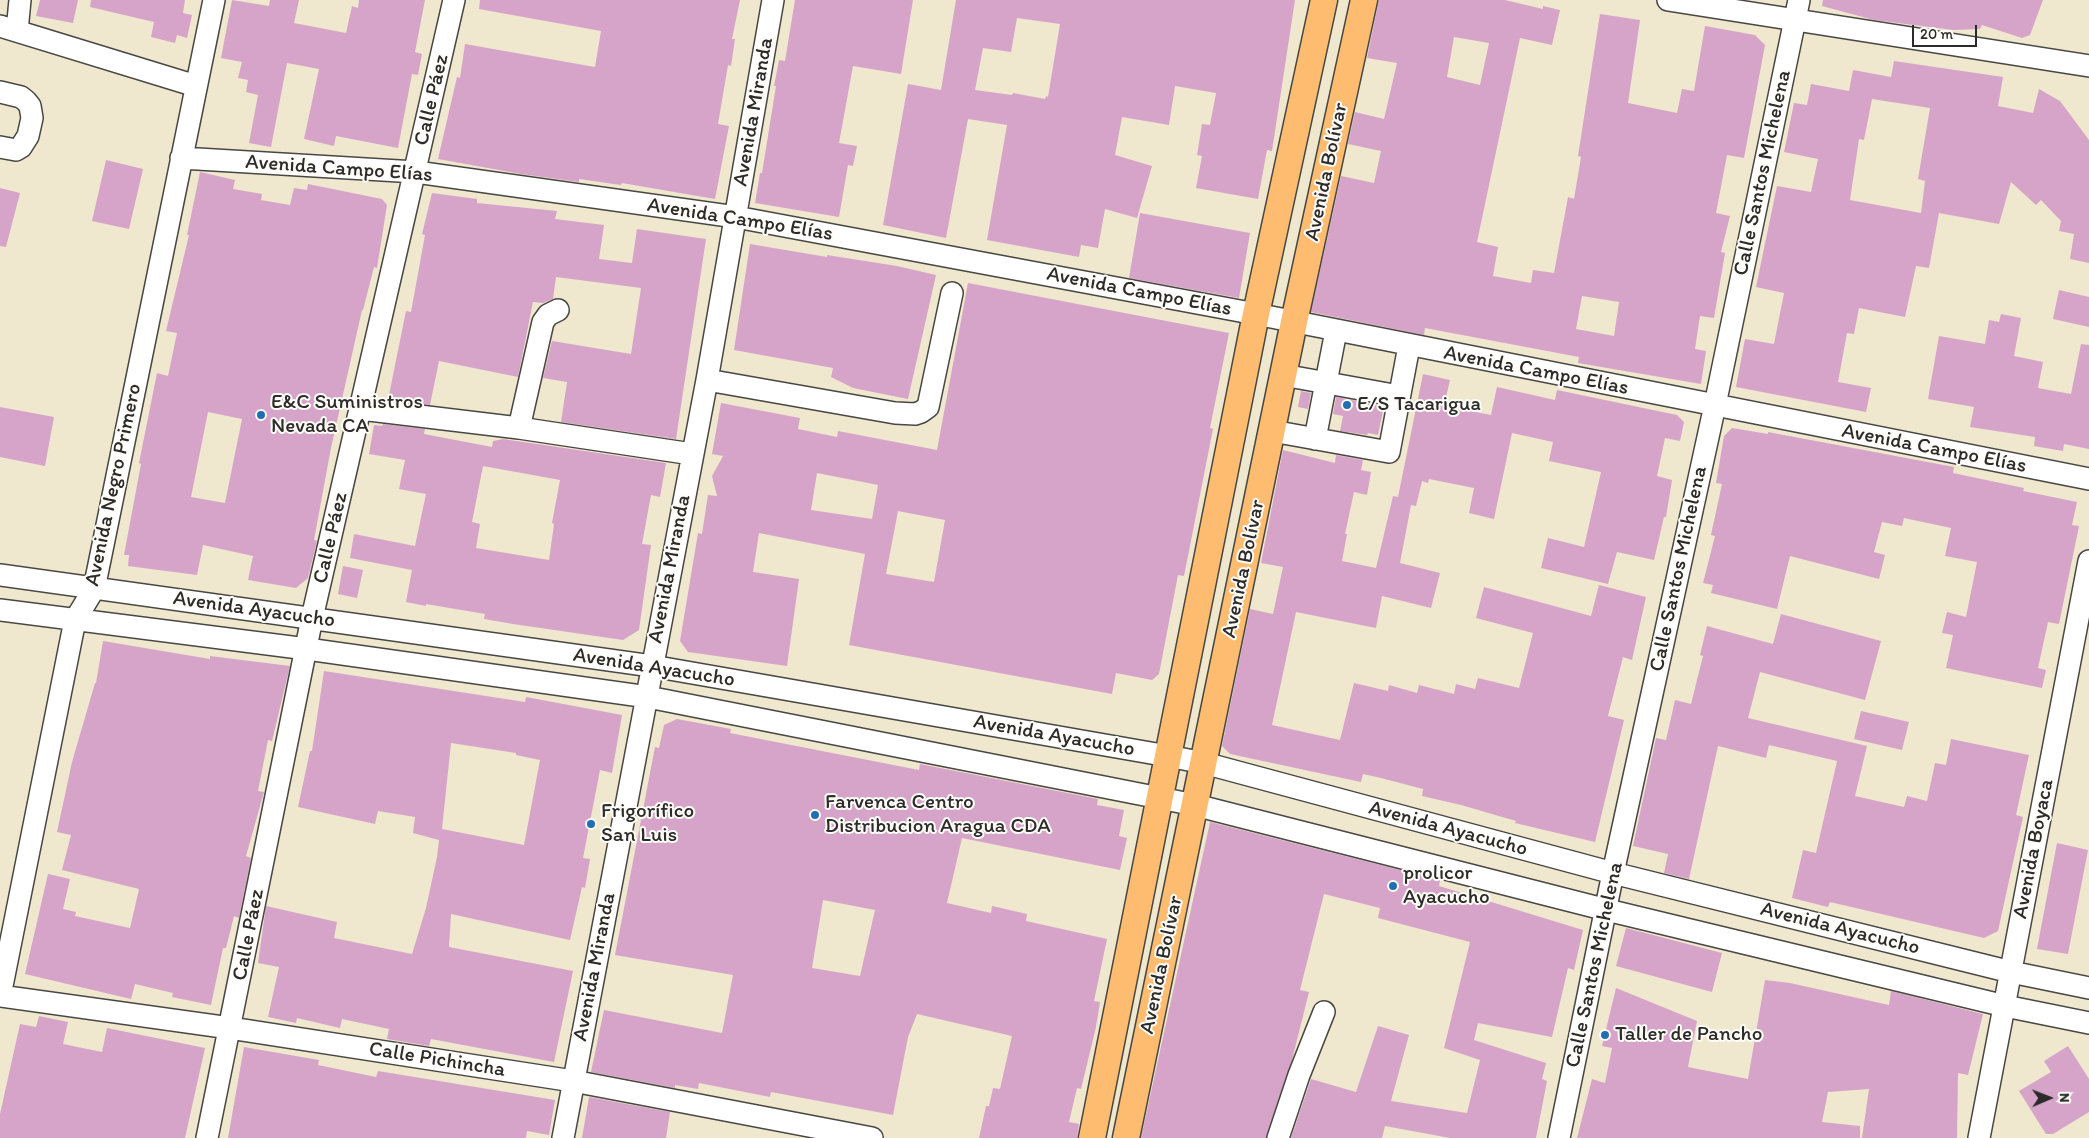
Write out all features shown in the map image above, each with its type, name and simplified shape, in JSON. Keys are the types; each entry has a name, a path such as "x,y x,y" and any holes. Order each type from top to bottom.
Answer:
{"main road":[{"name":"Avenida Bolívar","path":"1092,1138 1256,314 1324,0"},
{"name":"Avenida Bolívar","path":"1126,1138 1294,322 1364,0"}],"street":[{"path":"20,0 8,29 196,86"},
{"name":"Avenida Negro Primero","path":"0,996 75,620 94,590 214,0"},
{"name":"Calle Páez","path":"207,1138 312,618 454,0"},
{"name":"Avenida Miranda","path":"563,1138 707,380 772,0"},
{"path":"1668,0 1797,9 2089,66"},
{"name":"Calle Santos Michelena","path":"1559,1138 1797,9"},
{"path":"0,92 21,97 26,101 30,106 32,118 28,136 21,147 16,150 0,147"},
{"name":"Avenida Campo Elías","path":"181,158 416,172 736,217 1256,314 1409,346 2089,479"},
{"path":"707,380 895,413 915,414 922,412 928,407 952,293"},
{"path":"520,428 543,322 548,315 558,310"},
{"path":"1315,439 1336,330"},
{"path":"1272,431 1389,452 1409,346"},
{"path":"1283,375 1399,396"},
{"path":"361,409 520,428 692,454"},
{"name":"Avenida Boyaca","path":"1979,1138 2089,560"},
{"name":"Avenida Ayacucho","path":"0,575 94,590 312,618 652,666 1204,763 1614,873 2011,972 2089,988"},
{"name":"Avenida Ayacucho","path":"0,610 306,649 648,697 1159,798 1194,805 1607,910 2005,1006 2089,1023"},
{"name":"Calle Pichincha","path":"0,996 230,1028 573,1081 872,1138"},
{"path":"1278,1138 1299,1075 1324,1012"}],"building":[{"path":"40,0 78,0 73,23 36,16"},
{"path":"91,0 185,0 183,13 192,15 187,38 177,35 175,43 151,37 154,22 90,7"},
{"path":"232,0 269,6 270,0 299,0 294,23 346,33 352,6 358,8 359,0 425,0 415,52 422,54 418,75 412,74 398,148 336,136 334,146 304,139 319,69 287,63 271,147 249,143 258,95 246,92 248,80 238,78 242,62 221,58"},
{"path":"480,0 740,0 732,39 735,39 731,66 728,65 718,124 729,126 715,199 622,183 621,185 579,179 579,182 521,174 438,159 457,77 460,78 465,44 595,67 601,31 479,9"},
{"path":"795,0 913,0 901,74 853,66 839,143 857,146 853,166 848,165 839,217 755,203 760,173 762,173 779,60 785,61"},
{"path":"956,0 1295,0 1272,151 1267,150 1258,199 1196,188 1202,156 1197,155 1202,124 1210,125 1216,93 1175,86 1169,125 1122,117 1115,155 1152,166 1137,218 1105,209 1098,248 1081,245 1079,257 987,240 1007,125 968,119 946,238 883,225 908,84 941,90","holes":["1017,18 1060,24 1048,97 1046,96 1045,99 1013,93 1012,95 975,90 983,48 1011,52"]},
{"path":"1379,0 1505,0 1543,9 1543,6 1560,10 1552,45 1520,38 1477,242 1498,247 1493,276 1531,283 1533,270 1554,273 1568,197 1574,199 1581,157 1578,156 1600,14 1640,20 1628,103 1677,113 1682,89 1694,91 1705,26 1755,35 1765,45 1744,158 1727,155 1716,213 1730,216 1721,252 1725,253 1714,318 1700,316 1695,349 1706,351 1701,384 1578,363 1579,357 1425,328 1424,335 1311,312 1341,176 1374,183 1381,151 1348,144 1355,112 1384,119 1397,63 1367,58","holes":["1454,37 1489,43 1480,85 1447,77","1582,296 1619,302 1614,336 1576,329"]},
{"path":"1823,0 2043,0 2030,35 2022,38 1982,25 1980,29 1953,30 1874,20 1822,6"},
{"path":"1894,61 2003,77 1998,106 2033,113 2039,89 2060,101 2089,140 2089,263 2070,259 2074,234 2059,231 2061,221 2041,200 2036,205 2011,182 1999,224 1939,213 1929,268 1916,266 1905,317 1859,308 1854,334 1847,333 1838,382 1871,388 1866,412 1736,387 1745,339 1774,344 1784,293 1756,287 1777,186 1811,192 1818,159 1784,152 1794,103 1807,105 1811,84 1849,91 1853,70 1891,77","holes":["1872,99 1930,108 1918,179 1925,181 1921,213 1850,200 1859,139 1864,140"]},
{"path":"106,160 143,169 129,229 92,221"},
{"path":"200,172 235,180 233,189 262,194 261,200 290,205 294,188 307,190 308,184 382,199 387,205 377,268 374,267 362,310 331,448 314,540 317,541 308,578 296,588 248,580 253,556 203,545 197,575 128,566 129,555 124,555 141,464 139,463 157,373 168,376 177,333 166,331 189,235 187,235","holes":["208,412 242,419 225,503 191,497"]},
{"path":"0,188 20,193 6,247 0,246"},
{"path":"432,193 477,199 477,203 557,211 555,219 604,225 599,259 632,263 637,229 706,239 676,439 561,422 567,382 543,378 552,341 631,354 641,288 556,277 553,299 543,303 533,302 518,377 439,361 430,405 388,400 406,311 411,312 425,235 422,234"},
{"path":"1140,213 1250,233 1239,298 1129,278"},
{"path":"750,244 897,266 936,275 908,399 853,388 831,377 833,368 734,350"},
{"path":"968,283 1229,333 1210,428 1213,429 1184,576 1178,575 1159,674 1152,680 1116,673 1112,694 849,645 865,554 759,533 753,572 799,579 787,666 688,652 680,641 698,533 702,534 708,495 717,496 712,476 723,456 712,454 721,403 800,418 798,429 837,437 838,431 937,450","holes":["817,473 878,485 872,519 811,510","898,511 945,520 934,582 886,574"]},
{"path":"2059,290 2089,297 2089,327 2053,319"},
{"path":"2001,314 2021,318 2014,356 2043,362 2038,388 2071,394 2081,344 2089,345 2089,449 2064,444 2063,451 2034,446 2035,437 1970,427 1974,407 1928,399 1939,336 1985,344 1989,320 1999,322"},
{"path":"1423,374 1450,380 1444,406 1491,415 1497,387 1555,400 1557,390 1677,415 1684,422 1680,441 1665,438 1657,476 1672,480 1666,517 1664,517 1654,560 1617,552 1608,584 1541,568 1548,538 1584,547 1601,472 1549,461 1553,442 1512,433 1494,519 1469,513 1474,488 1429,479 1428,483 1422,481 1416,506 1411,505 1400,563 1440,573 1431,608 1382,596 1376,628 1296,612 1272,725 1340,740 1354,683 1388,691 1389,685 1417,693 1419,685 1454,694 1456,684 1475,689 1478,678 1519,688 1533,633 1476,618 1484,587 1591,616 1599,585 1646,597 1632,660 1623,657 1608,716 1624,720 1595,842 1515,823 1516,821 1422,796 1423,789 1381,778 1363,774 1361,782 1230,754 1222,746 1250,609 1273,614 1283,567 1261,563 1283,450 1335,463 1336,455 1363,460 1361,470 1371,472 1367,495 1354,492 1345,534 1347,534 1342,561 1376,568 1393,496 1398,497"},
{"path":"1301,391 1311,393 1308,409 1298,407"},
{"path":"1336,397 1384,406 1378,435 1340,431 1343,416 1333,414"},
{"path":"0,407 54,417 45,466 0,457"},
{"path":"383,424 425,429 424,434 492,447 493,441 503,439 666,463 660,497 651,495 642,544 651,545 639,630 623,640 484,619 485,614 406,602 412,570 350,558 354,534 415,546 426,494 399,489 405,460 369,454 374,425 382,426","holes":["483,466 560,480 552,523 554,524 549,560 476,548 480,524 472,522"]},
{"path":"1732,428 1768,434 1768,432 1954,467 1953,473 2024,488 2023,491 2077,502 2072,525 2079,526 2059,624 2048,622 2038,668 2046,670 2042,688 1946,668 1953,635 1942,633 1947,612 1966,617 1977,562 1945,556 1951,528 1904,518 1902,526 1882,522 1874,552 1885,555 1879,579 1790,556 1777,609 1711,593 1713,585 1703,583 1715,536 1711,535 1722,484 1716,483 1724,436"},
{"path":"343,566 363,570 357,598 338,594"},
{"path":"1781,614 1881,641 1865,700 1760,672 1748,718 1867,746 1855,796 1904,807 1907,796 1927,801 1935,763 1946,765 1951,739 2029,755 2016,815 2023,817 1998,931 1984,938 1830,902 1828,907 1792,898 1803,850 1816,853 1837,761 1769,745 1766,758 1718,746 1689,879 1664,873 1668,854 1633,846 1656,738 1666,740 1675,700 1691,704 1703,656 1700,655 1707,626 1773,644"},
{"path":"103,641 210,659 210,656 290,666 272,741 268,740 258,791 264,792 246,856 251,858 239,918 234,916 226,948 223,948 211,1005 172,997 173,993 135,984 131,999 25,974 48,874 70,879 63,909 76,912 75,916 130,928 139,889 62,870 71,835 57,832 72,762 96,683"},
{"path":"324,671 525,702 526,697 622,715 612,773 600,770 583,858 590,859 585,888 582,887 570,940 451,914 449,947 573,971 554,1062 431,1039 429,1046 387,1039 389,1029 342,1019 340,1028 297,1018 296,1023 268,1017 279,967 258,963 266,906 337,922 334,938 412,954 426,908 437,857 439,840 413,833 415,817 378,811 375,824 298,807 310,751 312,751","holes":["451,743 516,753 516,755 540,760 524,845 442,829"]},
{"path":"1861,711 1909,722 1902,750 1854,739"},
{"path":"677,719 731,729 730,733 919,770 920,764 1098,799 1097,805 1124,810 1119,836 1127,838 1120,870 962,838 947,903 991,913 992,906 1027,914 1026,921 1107,939 1094,1001 1100,1002 1096,1027 1081,1089 1077,1088 1069,1122 1079,1124 1077,1138 979,1138 986,1106 989,1106 993,1088 1000,1089 1012,1036 917,1014 908,1037 893,1115 771,1092 770,1097 699,1083 698,1089 675,1085 675,1088 591,1072 604,1010 722,1033 733,975 615,955 655,747 659,748 664,725","holes":["823,900 875,910 860,976 812,968"]},
{"path":"1210,822 1440,880 1439,886 1583,930 1574,970 1568,968 1552,1037 1478,1023 1474,1040 1546,1063 1542,1079 1547,1081 1536,1138 1450,1138 1385,1126 1382,1138 1291,1138 1311,1079 1356,1092 1378,1026 1409,1035 1391,1101 1467,1113 1480,1060 1444,1048 1470,942 1378,918 1380,908 1324,894 1300,990 1309,992 1292,1060 1266,1138 1141,1138"},
{"path":"2057,843 2088,850 2068,954 2037,949"},
{"path":"1626,928 1722,953 1712,992 1616,966"},
{"path":"1765,980 1790,983 1889,1005 1891,991 1983,1014 1968,1075 1958,1073 1957,1138 1862,1138 1869,1089 1828,1092 1822,1122 1860,1126 1860,1138 1577,1138 1592,1079 1605,1083 1612,1048 1602,1046 1616,988 1697,1021 1688,1067 1748,1079"},
{"path":"39,1016 68,1022 63,1044 102,1052 107,1028 205,1048 185,1138 0,1138 0,1114 20,1024 36,1027"},
{"path":"2068,1046 2089,1079 2089,1112 2053,1134 2046,1134 2019,1091 2051,1072 2044,1061"},
{"path":"244,1047 319,1060 318,1065 376,1077 378,1071 555,1100 549,1135 527,1131 526,1138 228,1138"},
{"path":"589,1097 670,1112 666,1138 582,1138"}],"place":[{"name":"E/S Tacarigua","path":"1347,405"},
{"name":"E&C Suministros Nevada CA","path":"261,415"},
{"name":"Farvenca Centro Distribucion Aragua CDA","path":"815,815"},
{"name":"Frigorífico San Luis","path":"591,824"},
{"name":"prolicor Ayacucho","path":"1393,886"},
{"name":"Taller de Pancho","path":"1605,1035"}]}
